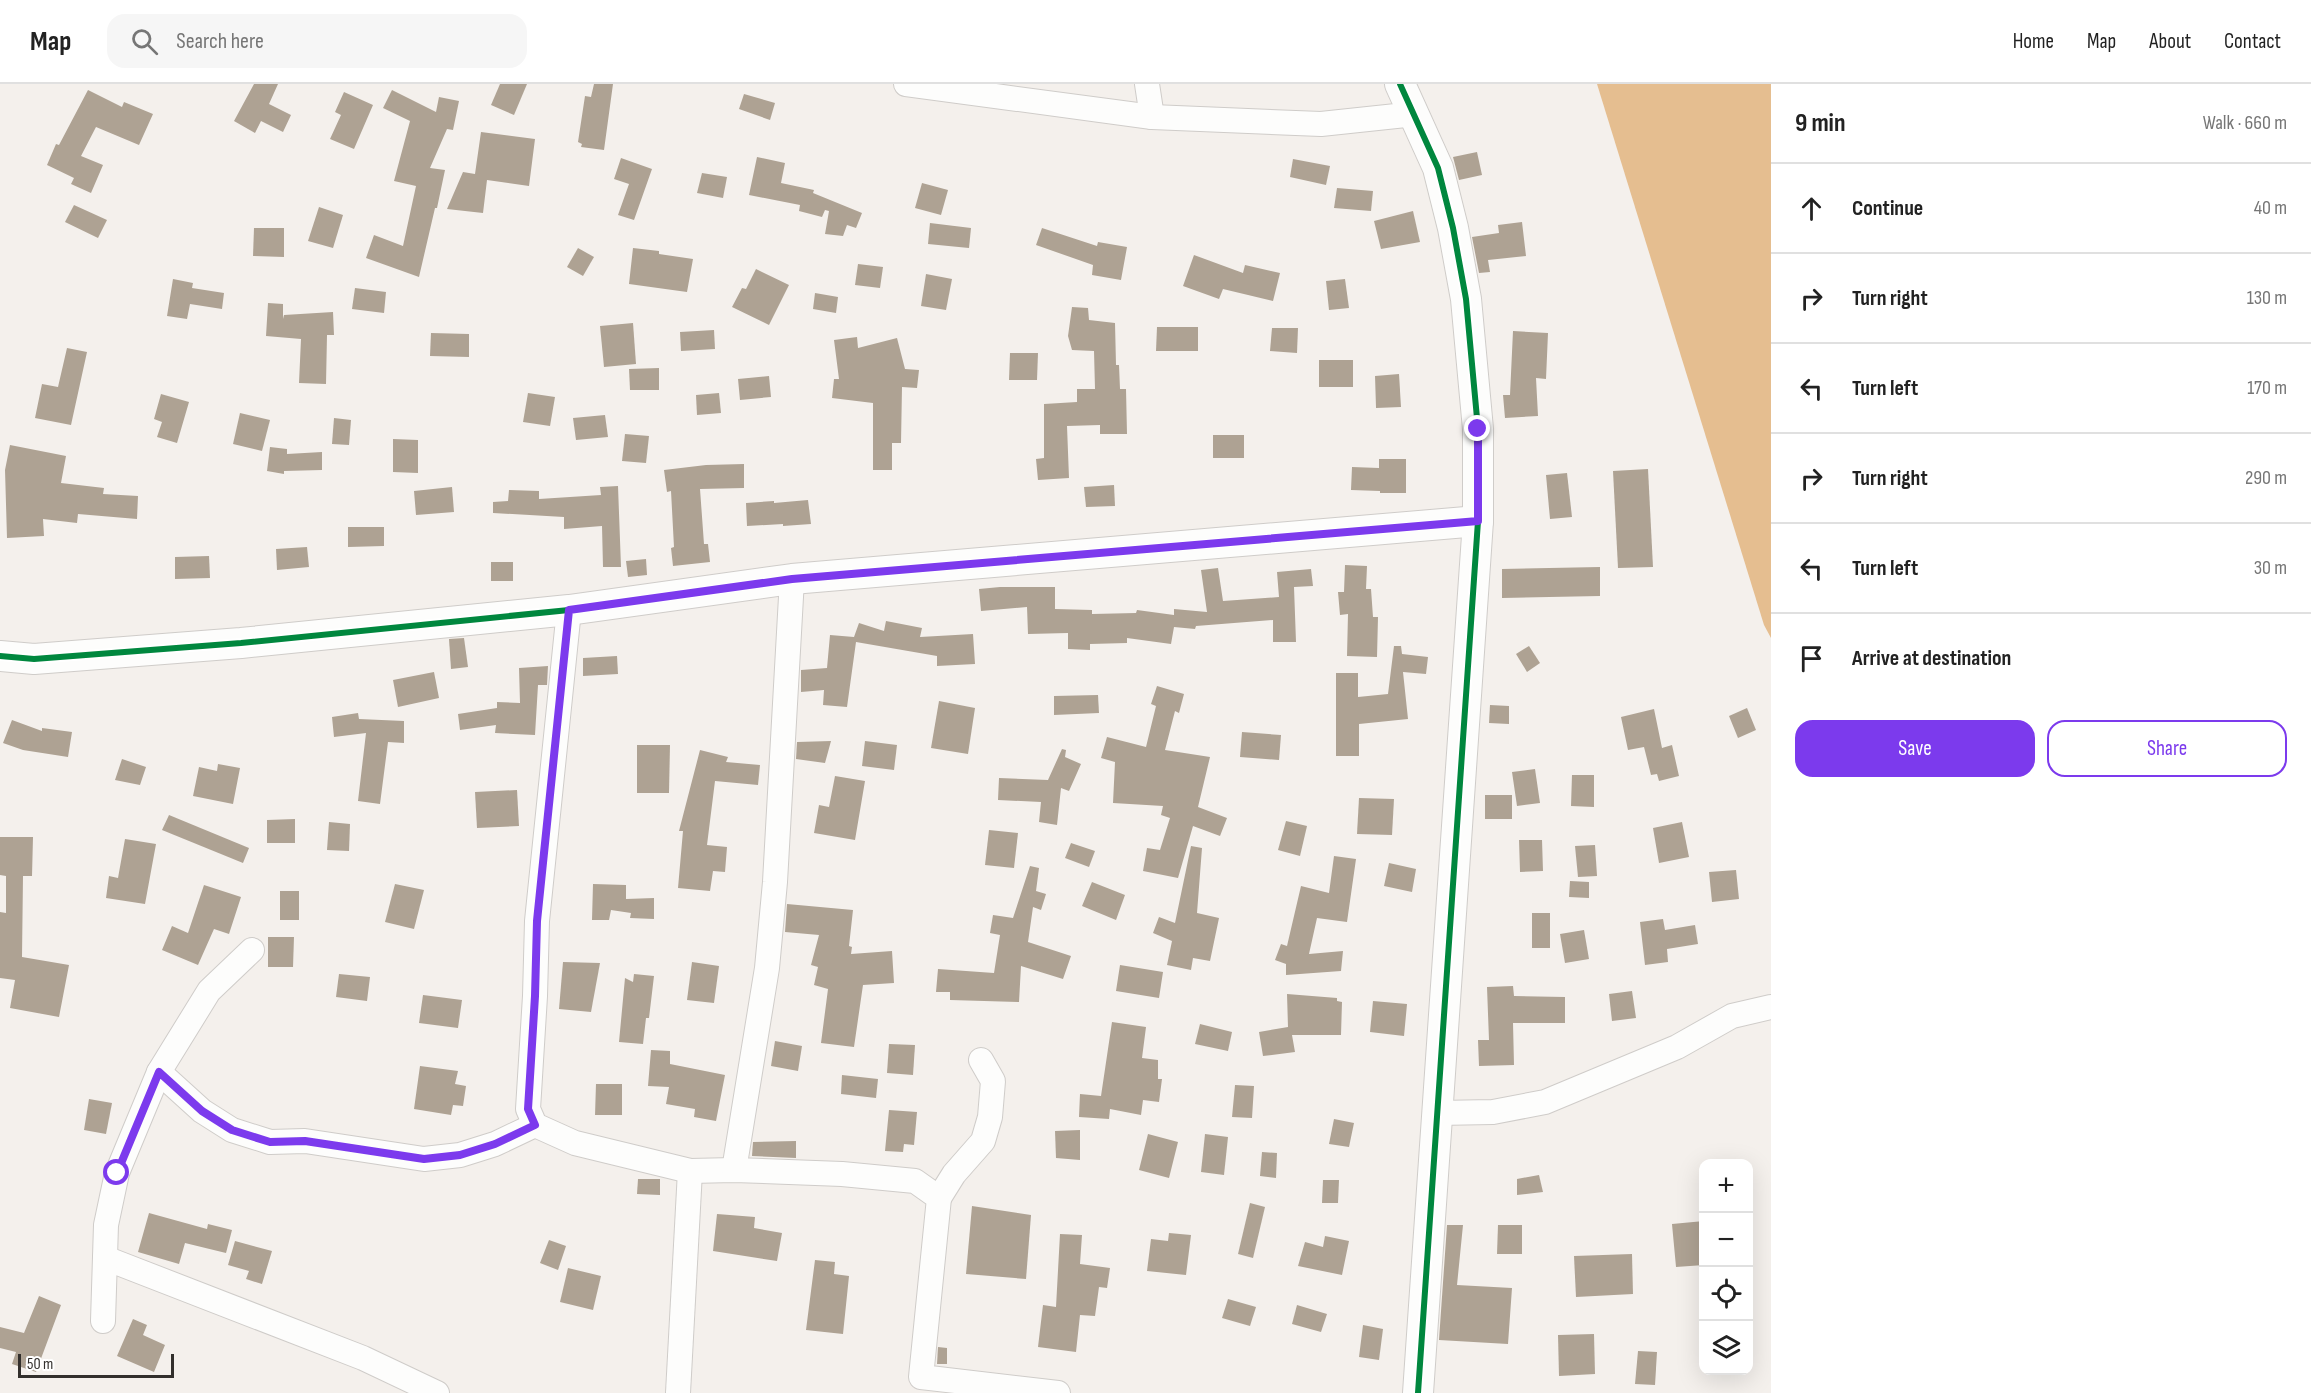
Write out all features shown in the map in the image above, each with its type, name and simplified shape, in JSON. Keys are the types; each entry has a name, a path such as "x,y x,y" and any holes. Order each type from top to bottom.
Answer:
{"street":[{"path":"906,84 1152,117 1321,124 1415,114"},
{"path":"1147,84 1152,117"},
{"path":"1400,84 1438,168 1453,228 1467,299 1478,429 1478,521 1418,1393"},
{"path":"0,656 34,659 241,643 569,610 792,579 1478,521"},
{"path":"734,1170 767,968 775,882 792,579"},
{"path":"569,610 537,921 528,1109 535,1125 575,1143 690,1172 734,1170 842,1174 915,1181 939,1198"},
{"path":"103,1321 106,1225 117,1173 159,1072 209,991 252,950"},
{"path":"1437,1113 1493,1112 1545,1102 1677,1047 1732,1016 1771,1007"},
{"path":"981,1060 993,1081 990,1117 983,1141 954,1174 939,1198 915,1385 1058,1393"},
{"path":"159,1072 202,1111 222,1124 232,1130 270,1142 305,1141 424,1159 460,1155 495,1144 535,1125"},
{"path":"678,1393 690,1172"},
{"path":"105,1258 363,1358 436,1393"}],"shaded area":[{"path":"1597,84 1771,84 1771,638 1764,625"}],"building":[{"path":"254,84 278,84 269,104 291,115 283,132 261,121 255,133 234,121"},
{"path":"500,84 527,84 514,115 491,105"},
{"path":"594,84 613,84 604,150 581,147 582,144 578,142 585,96 591,97"},
{"path":"88,90 122,107 124,102 153,114 139,145 96,127 81,156 103,165 91,193 71,184 74,178 47,165 56,144 59,145"},
{"path":"392,90 436,112 439,97 459,101 453,130 447,129 430,168 445,170 419,277 366,258 374,235 403,246 416,186 394,181 410,121 383,108"},
{"path":"344,92 373,105 354,149 330,139 341,115 335,112"},
{"path":"744,94 775,103 770,120 739,109"},
{"path":"481,132 535,139 529,186 487,180 483,213 447,209 463,172 475,174"},
{"path":"1477,152 1482,175 1459,180 1453,157"},
{"path":"757,157 785,163 781,183 814,190 813,193 862,213 856,228 847,225 843,236 825,234 829,211 825,210 822,217 799,211 800,205 749,195"},
{"path":"621,158 652,169 634,220 618,215 629,184 614,179"},
{"path":"1293,159 1330,166 1326,185 1290,177"},
{"path":"702,173 727,177 723,198 697,193"},
{"path":"922,183 948,190 941,215 915,208"},
{"path":"1337,188 1373,191 1371,211 1334,208"},
{"path":"74,205 107,220 98,238 65,222"},
{"path":"319,207 343,215 333,248 308,241"},
{"path":"1413,211 1420,242 1381,249 1374,221"},
{"path":"1522,222 1526,256 1488,260 1490,272 1479,273 1472,237 1499,233 1498,225"},
{"path":"930,223 971,228 969,248 928,244"},
{"path":"254,228 284,228 284,257 253,256"},
{"path":"1042,228 1097,246 1098,242 1127,247 1121,280 1092,275 1093,265 1036,245"},
{"path":"578,248 594,257 583,276 567,267"},
{"path":"633,248 693,259 687,292 629,284"},
{"path":"1194,255 1243,273 1245,265 1280,273 1273,301 1223,289 1219,299 1183,286"},
{"path":"858,264 883,267 880,288 855,285"},
{"path":"756,269 789,285 769,325 732,307 742,288 746,289"},
{"path":"926,274 952,279 946,310 921,306"},
{"path":"173,279 193,283 192,288 224,293 222,309 190,304 187,319 167,316"},
{"path":"1345,279 1349,308 1329,310 1326,281"},
{"path":"355,288 386,292 384,313 352,309"},
{"path":"815,293 838,297 836,313 813,309"},
{"path":"268,303 283,304 283,319 284,315 333,312 334,335 327,335 326,384 299,383 301,339 266,336"},
{"path":"1072,307 1088,308 1089,320 1115,323 1116,365 1119,365 1120,389 1126,389 1127,434 1100,434 1100,425 1067,426 1069,478 1038,480 1036,459 1044,458 1044,404 1077,402 1077,389 1095,389 1094,351 1072,350 1068,336"},
{"path":"633,323 636,364 604,367 600,326"},
{"path":"1157,327 1198,327 1198,351 1156,351"},
{"path":"1272,328 1298,328 1297,353 1270,351"},
{"path":"714,330 715,349 681,351 680,332"},
{"path":"1513,331 1548,333 1546,379 1536,378 1538,416 1505,418 1503,395 1510,395"},
{"path":"431,333 469,334 469,357 430,356"},
{"path":"857,337 858,348 897,338 905,369 919,370 917,388 902,387 901,443 892,443 892,470 873,470 873,403 832,398 834,379 839,379 834,340"},
{"path":"67,348 87,352 71,425 35,418 42,384 58,387"},
{"path":"1010,353 1038,353 1037,380 1009,380"},
{"path":"1319,360 1353,360 1353,387 1319,387"},
{"path":"659,368 659,390 630,390 629,369"},
{"path":"1399,374 1401,407 1376,408 1375,376"},
{"path":"769,376 771,397 740,400 738,379"},
{"path":"528,393 555,397 550,426 523,422"},
{"path":"719,393 721,413 697,415 696,395"},
{"path":"161,394 189,402 177,443 157,437 162,422 154,419"},
{"path":"240,413 270,420 262,451 233,444"},
{"path":"605,415 608,437 576,440 573,418"},
{"path":"334,418 351,420 349,445 332,444"},
{"path":"625,434 649,436 646,463 622,461"},
{"path":"1213,435 1244,435 1244,458 1213,458"},
{"path":"393,439 418,440 418,473 393,472"},
{"path":"10,445 66,456 61,483 104,488 103,494 138,496 137,519 78,514 77,523 43,519 44,536 7,538 5,470"},
{"path":"270,447 287,449 287,454 322,452 322,470 284,471 284,474 267,471"},
{"path":"1379,459 1406,459 1406,493 1351,490 1352,467 1379,468"},
{"path":"744,464 744,488 700,489 704,544 708,544 710,562 673,566 671,491 667,492 664,470 706,465"},
{"path":"1648,469 1653,567 1618,568 1613,471"},
{"path":"1567,473 1572,517 1550,519 1546,475"},
{"path":"1114,485 1115,506 1086,507 1084,487"},
{"path":"618,486 621,567 603,567 602,526 564,529 564,517 493,513 493,502 508,501 509,490 539,491 539,499 601,495 600,487"},
{"path":"452,487 454,512 416,515 414,491"},
{"path":"808,500 811,524 747,526 746,503"},
{"path":"348,527 384,527 384,546 348,547"},
{"path":"307,547 309,567 277,570 276,549"},
{"path":"209,556 210,578 175,579 175,557"},
{"path":"646,559 647,575 628,577 626,561"},
{"path":"491,562 513,562 513,581 491,581"},
{"path":"1345,565 1367,566 1366,589 1371,589 1373,617 1378,617 1377,657 1347,656 1348,614 1340,615 1338,592 1344,592"},
{"path":"1600,567 1600,596 1502,598 1502,569"},
{"path":"1218,568 1223,601 1279,597 1277,572 1311,569 1313,586 1294,587 1296,642 1273,642 1273,620 1196,626 1195,629 1174,627 1171,644 1127,638 1127,643 1090,644 1090,650 1068,649 1068,633 1028,634 1027,607 981,611 979,589 1055,587 1055,609 1092,610 1092,614 1136,613 1137,610 1174,615 1174,609 1207,612 1201,570"},
{"path":"886,621 922,628 920,637 973,634 975,664 937,666 937,656 856,642 847,707 823,705 824,690 801,692 801,670 827,668 830,635 854,637 859,623 884,631"},
{"path":"464,638 468,667 451,669 449,639"},
{"path":"1394,646 1401,646 1402,654 1428,657 1426,674 1403,672 1408,719 1359,724 1359,756 1336,756 1336,673 1358,673 1358,697 1388,694"},
{"path":"1529,646 1540,663 1527,672 1516,654"},
{"path":"617,656 618,674 583,676 583,658"},
{"path":"548,666 547,685 538,685 535,735 495,733 496,725 460,730 458,714 497,708 497,702 520,703 519,668"},
{"path":"434,672 439,698 398,707 393,680"},
{"path":"1157,686 1184,694 1179,713 1175,711 1165,750 1210,757 1198,807 1227,818 1220,836 1193,826 1178,878 1143,871 1147,848 1160,850 1170,818 1161,815 1163,806 1113,803 1115,762 1101,758 1107,737 1146,747 1156,706 1151,704"},
{"path":"1098,695 1099,713 1054,715 1054,696"},
{"path":"939,701 975,708 968,754 931,748"},
{"path":"1490,705 1509,706 1509,724 1489,723"},
{"path":"1747,708 1756,730 1738,738 1729,716"},
{"path":"1654,709 1662,748 1672,745 1679,776 1659,781 1657,774 1651,775 1644,747 1628,750 1621,717"},
{"path":"358,713 359,719 404,721 404,743 388,742 380,804 358,801 366,733 334,737 332,717"},
{"path":"12,720 42,731 42,728 72,732 68,757 23,750 3,743"},
{"path":"1242,732 1281,735 1279,760 1240,757"},
{"path":"831,741 825,763 796,759 797,742"},
{"path":"865,741 897,745 894,770 862,766"},
{"path":"637,745 670,745 669,793 637,793"},
{"path":"1062,749 1066,750 1065,757 1081,764 1069,791 1061,788 1057,825 1039,822 1041,802 998,800 999,778 1048,780"},
{"path":"700,750 728,757 726,762 760,765 758,785 715,781 707,845 727,847 725,872 713,871 710,891 678,888 683,831 679,831"},
{"path":"122,759 146,767 140,785 115,780"},
{"path":"218,764 240,768 233,804 193,796 199,767 217,771"},
{"path":"1535,769 1540,803 1517,806 1512,772"},
{"path":"1572,775 1594,775 1594,807 1571,806"},
{"path":"835,776 865,781 855,840 814,833 819,805 829,807"},
{"path":"517,790 519,826 477,828 475,792"},
{"path":"1485,795 1512,795 1512,819 1485,819"},
{"path":"1359,798 1394,799 1392,835 1357,834"},
{"path":"169,815 249,848 243,863 162,830"},
{"path":"295,819 295,843 267,843 267,820"},
{"path":"1286,821 1307,826 1300,856 1278,850"},
{"path":"329,822 350,824 349,851 327,850"},
{"path":"1682,822 1689,857 1659,863 1653,828"},
{"path":"989,830 1018,833 1014,868 985,865"},
{"path":"0,837 33,837 32,876 23,876 22,957 69,965 59,1017 10,1008 15,980 0,978 0,912 6,913 6,876 0,875"},
{"path":"125,839 156,844 145,904 106,898 109,876 118,878"},
{"path":"1519,840 1542,840 1543,871 1520,872"},
{"path":"1071,843 1095,851 1089,867 1065,858"},
{"path":"1595,845 1597,876 1578,877 1575,846"},
{"path":"1191,846 1202,848 1197,913 1219,918 1210,961 1193,958 1191,970 1167,965 1172,941 1153,933 1159,917 1175,923"},
{"path":"1334,856 1356,859 1347,922 1317,918 1309,954 1343,951 1341,971 1286,975 1286,964 1275,960 1281,944 1287,946 1301,886 1329,893"},
{"path":"1389,863 1416,869 1412,892 1384,886"},
{"path":"1030,866 1039,868 1036,891 1046,894 1041,910 1033,907 1028,942 1071,956 1063,979 1021,966 1019,1002 950,1000 950,992 936,992 938,969 994,973 1000,935 990,933 993,915 1013,918"},
{"path":"1736,870 1739,899 1712,902 1709,872"},
{"path":"1570,881 1589,882 1589,898 1569,897"},
{"path":"1092,882 1125,895 1116,920 1082,906"},
{"path":"395,884 424,890 414,929 385,922"},
{"path":"593,884 626,885 626,899 654,898 654,919 630,918 631,913 611,910 609,920 592,920"},
{"path":"204,885 241,897 229,934 214,929 198,965 162,950 172,926 188,933"},
{"path":"280,891 299,891 299,920 280,920"},
{"path":"787,904 853,910 849,946 852,947 851,954 892,951 894,983 863,985 854,1047 821,1043 828,989 814,985 818,967 811,965 819,935 785,932"},
{"path":"1532,913 1550,913 1550,948 1532,948"},
{"path":"1663,919 1665,930 1695,925 1698,944 1667,949 1668,962 1645,965 1640,922"},
{"path":"1584,930 1589,959 1565,963 1560,934"},
{"path":"268,937 294,937 293,967 268,967"},
{"path":"563,962 600,963 591,1012 559,1009"},
{"path":"692,962 719,966 714,1003 687,1000"},
{"path":"1120,965 1163,972 1159,998 1116,991"},
{"path":"339,974 370,977 367,1001 336,997"},
{"path":"634,974 654,976 643,1044 619,1042 625,978 633,982"},
{"path":"1513,986 1514,996 1565,997 1565,1023 1513,1023 1514,1065 1479,1066 1478,1040 1489,1040 1487,987"},
{"path":"1632,991 1636,1018 1612,1021 1609,994"},
{"path":"1287,994 1337,998 1337,1001 1342,1002 1341,1035 1292,1035 1295,1052 1263,1056 1259,1032 1288,1027"},
{"path":"423,995 462,1000 458,1028 419,1023"},
{"path":"1373,1001 1407,1004 1404,1036 1370,1032"},
{"path":"1112,1022 1146,1027 1142,1058 1158,1060 1158,1079 1162,1079 1159,1102 1143,1100 1141,1115 1110,1109 1109,1119 1079,1117 1080,1094 1101,1096"},
{"path":"1200,1024 1232,1032 1228,1051 1195,1044"},
{"path":"775,1041 802,1046 798,1071 771,1066"},
{"path":"889,1044 915,1045 913,1075 887,1073"},
{"path":"651,1050 670,1051 670,1064 725,1075 716,1121 694,1117 695,1109 666,1104 669,1087 648,1086"},
{"path":"420,1066 458,1071 455,1084 466,1086 463,1106 453,1105 451,1115 414,1109"},
{"path":"842,1075 878,1079 876,1098 841,1094"},
{"path":"596,1084 622,1084 622,1115 595,1115"},
{"path":"1235,1085 1254,1086 1252,1118 1232,1117"},
{"path":"89,1099 112,1103 106,1134 84,1130"},
{"path":"889,1110 917,1112 914,1145 904,1144 903,1152 885,1151"},
{"path":"1334,1119 1354,1123 1349,1147 1329,1144"},
{"path":"1080,1130 1080,1160 1056,1158 1055,1131"},
{"path":"1148,1134 1178,1142 1169,1178 1139,1170"},
{"path":"1205,1134 1228,1137 1224,1175 1201,1172"},
{"path":"796,1141 796,1158 752,1156 753,1142"},
{"path":"1262,1152 1277,1153 1276,1178 1260,1176"},
{"path":"1539,1175 1543,1192 1517,1195 1517,1179"},
{"path":"638,1179 660,1179 660,1195 637,1194"},
{"path":"1323,1180 1339,1180 1338,1203 1322,1203"},
{"path":"1250,1203 1265,1207 1253,1258 1238,1254"},
{"path":"972,1206 1031,1215 1026,1279 966,1274"},
{"path":"149,1213 207,1229 208,1224 232,1230 226,1253 185,1243 179,1264 138,1252"},
{"path":"717,1214 755,1217 754,1228 782,1233 777,1261 713,1251"},
{"path":"1699,1221 1699,1265 1676,1267 1672,1224"},
{"path":"1447,1225 1463,1225 1457,1285 1512,1288 1508,1344 1439,1340"},
{"path":"1498,1225 1522,1225 1522,1254 1497,1254"},
{"path":"1169,1233 1191,1235 1186,1275 1147,1271 1151,1239 1168,1241"},
{"path":"1060,1234 1082,1235 1080,1264 1110,1268 1107,1288 1099,1287 1095,1316 1080,1315 1076,1352 1038,1347 1043,1305 1056,1307"},
{"path":"1325,1236 1349,1241 1342,1275 1298,1266 1305,1242 1323,1247"},
{"path":"549,1240 566,1246 558,1270 540,1263"},
{"path":"235,1241 272,1251 262,1284 246,1279 249,1271 228,1265"},
{"path":"1632,1254 1633,1294 1576,1297 1574,1256"},
{"path":"815,1260 835,1262 834,1274 849,1276 843,1334 806,1330"},
{"path":"568,1268 601,1276 593,1310 560,1302"},
{"path":"39,1296 61,1305 36,1372 12,1364 16,1352 0,1348 0,1327 24,1333"},
{"path":"1228,1299 1256,1307 1250,1326 1222,1318"},
{"path":"1297,1305 1327,1314 1321,1332 1292,1324"},
{"path":"133,1319 147,1325 143,1335 165,1345 154,1372 117,1356"},
{"path":"1363,1325 1383,1329 1379,1360 1359,1357"},
{"path":"1594,1334 1595,1374 1559,1376 1558,1335"},
{"path":"938,1347 947,1348 947,1364 937,1364"},
{"path":"1638,1351 1657,1352 1655,1385 1635,1384"}],"cycle path":[{"path":"1400,84 1438,168 1453,228 1466,299 1478,429 1478,521 1418,1393"},
{"path":"0,656 34,659 241,643 569,610 792,579 1478,521"}],"route":[{"path":"117,1173 159,1072 202,1111 232,1130 270,1142 305,1141 424,1159 460,1155 495,1144 535,1125 528,1109 537,921 569,610 792,579 1478,521 1478,429"}]}
